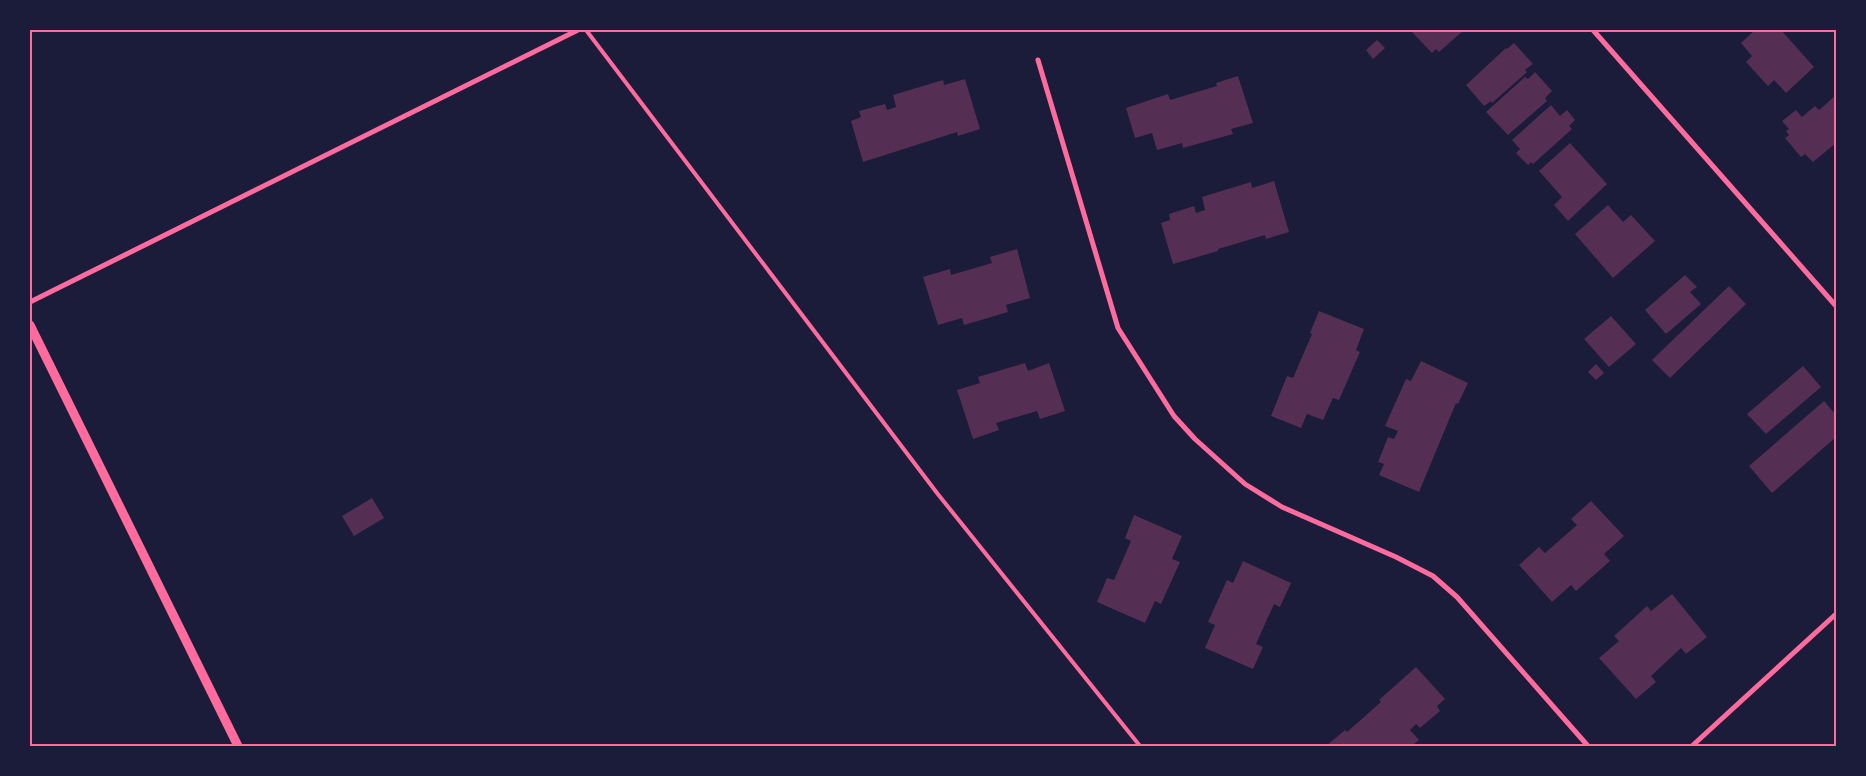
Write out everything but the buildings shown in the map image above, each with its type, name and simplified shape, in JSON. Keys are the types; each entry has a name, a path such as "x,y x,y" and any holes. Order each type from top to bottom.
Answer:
{"street":[{"path":"30,302 578,30"},
{"path":"1593,30 1836,306"},
{"path":"1038,60 1118,328 1174,416 1195,439 1245,484 1282,507 1396,557 1433,576 1457,597 1588,746"},
{"path":"30,325 238,746"},
{"path":"1692,746 1836,614"}],"lane":[{"path":"586,30 937,493 1140,746"}]}
